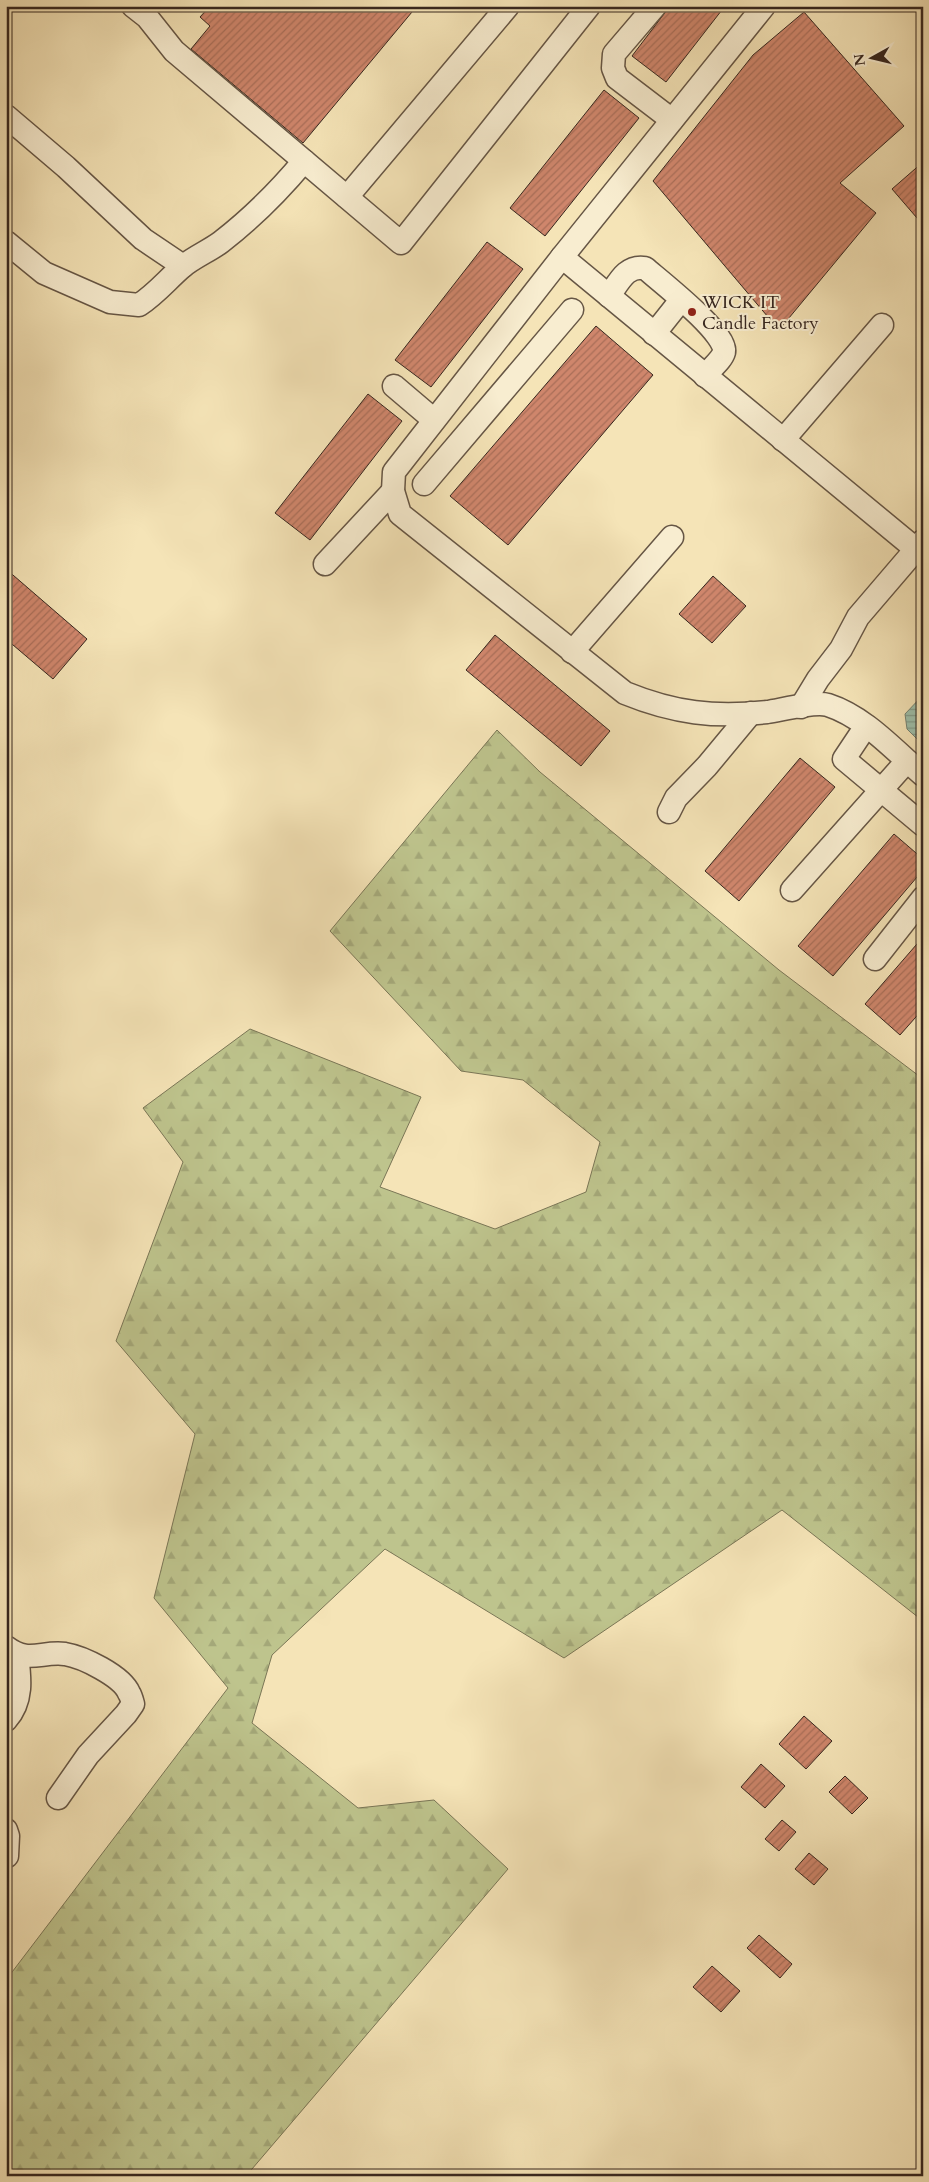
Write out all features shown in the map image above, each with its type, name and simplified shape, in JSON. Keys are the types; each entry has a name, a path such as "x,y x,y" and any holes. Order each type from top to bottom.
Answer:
{"lane":[{"path":"134,6 147,17 174,50 401,243 589,6"},
{"path":"347,197 508,6"},
{"path":"655,6 614,54 613,68 617,78 672,120"},
{"path":"764,6 562,257 394,472 393,491 400,514 625,693 656,706 688,712 729,715 825,704 849,714 866,726 915,768 881,790 792,890"},
{"path":"6,116 66,167 143,239 183,266"},
{"path":"6,242 44,274 110,302 139,306 156,294 183,266 220,243 257,212 285,185 304,161"},
{"path":"562,257 783,440 920,548 858,617 841,649 818,679 801,707"},
{"path":"608,296 628,269 638,266 646,268 711,326 723,342 724,354 705,376"},
{"path":"654,334 681,300"},
{"path":"424,484 572,310"},
{"path":"783,440 882,325"},
{"path":"498,338 527,363"},
{"path":"394,386 434,420"},
{"path":"450,400 476,423"},
{"path":"325,564 393,491"},
{"path":"572,652 672,537"},
{"path":"669,812 676,798 707,766 751,713"},
{"path":"866,726 844,759 923,825"},
{"path":"875,959 923,898"},
{"path":"6,1720 11,1714 19,1696 20,1678 12,1651"},
{"path":"12,1651 36,1657 64,1654 79,1658 113,1675 129,1691 133,1704 88,1755 58,1798"},
{"path":"6,1830 8,1836 7,1856"}],"green space":[{"path":"497,730 540,772 779,970 923,1079 923,1621 782,1510 564,1658 385,1549 272,1655 252,1723 358,1808 434,1800 508,1869 246,2176 6,2176 6,1980 228,1688 154,1598 195,1434 116,1341 183,1162 143,1108 250,1029 421,1097 380,1187 495,1229 586,1192 600,1142 523,1080 461,1071 330,931"}],"shaded area":[{"path":"923,695 923,745 907,729 905,714"}],"building":[{"path":"210,6 417,6 303,143 191,49 210,26 200,17"},
{"path":"670,6 725,6 666,82 632,56"},
{"path":"804,12 904,126 840,183 876,213 779,330 653,181 753,55"},
{"path":"604,90 639,118 545,236 510,208"},
{"path":"923,162 923,225 892,189"},
{"path":"487,242 523,269 431,387 395,360"},
{"path":"596,326 653,375 508,545 450,496"},
{"path":"368,394 402,421 310,540 275,513"},
{"path":"6,569 87,639 53,679 6,639"},
{"path":"713,576 746,606 712,643 679,614"},
{"path":"495,635 610,731 581,766 466,670"},
{"path":"800,758 835,787 739,901 705,871"},
{"path":"894,834 923,859 923,870 833,976 798,946"},
{"path":"923,937 923,1009 900,1035 865,1004"},
{"path":"804,1716 832,1741 806,1769 779,1744"},
{"path":"761,1764 785,1786 765,1808 741,1787"},
{"path":"845,1776 868,1798 852,1814 829,1792"},
{"path":"782,1820 796,1832 779,1851 765,1839"},
{"path":"809,1853 828,1869 814,1885 795,1869"},
{"path":"759,1935 792,1964 780,1978 747,1948"},
{"path":"712,1966 740,1991 721,2012 693,1987"}],"place":[{"name":"WICK IT Candle Factory","path":"692,312"}]}
